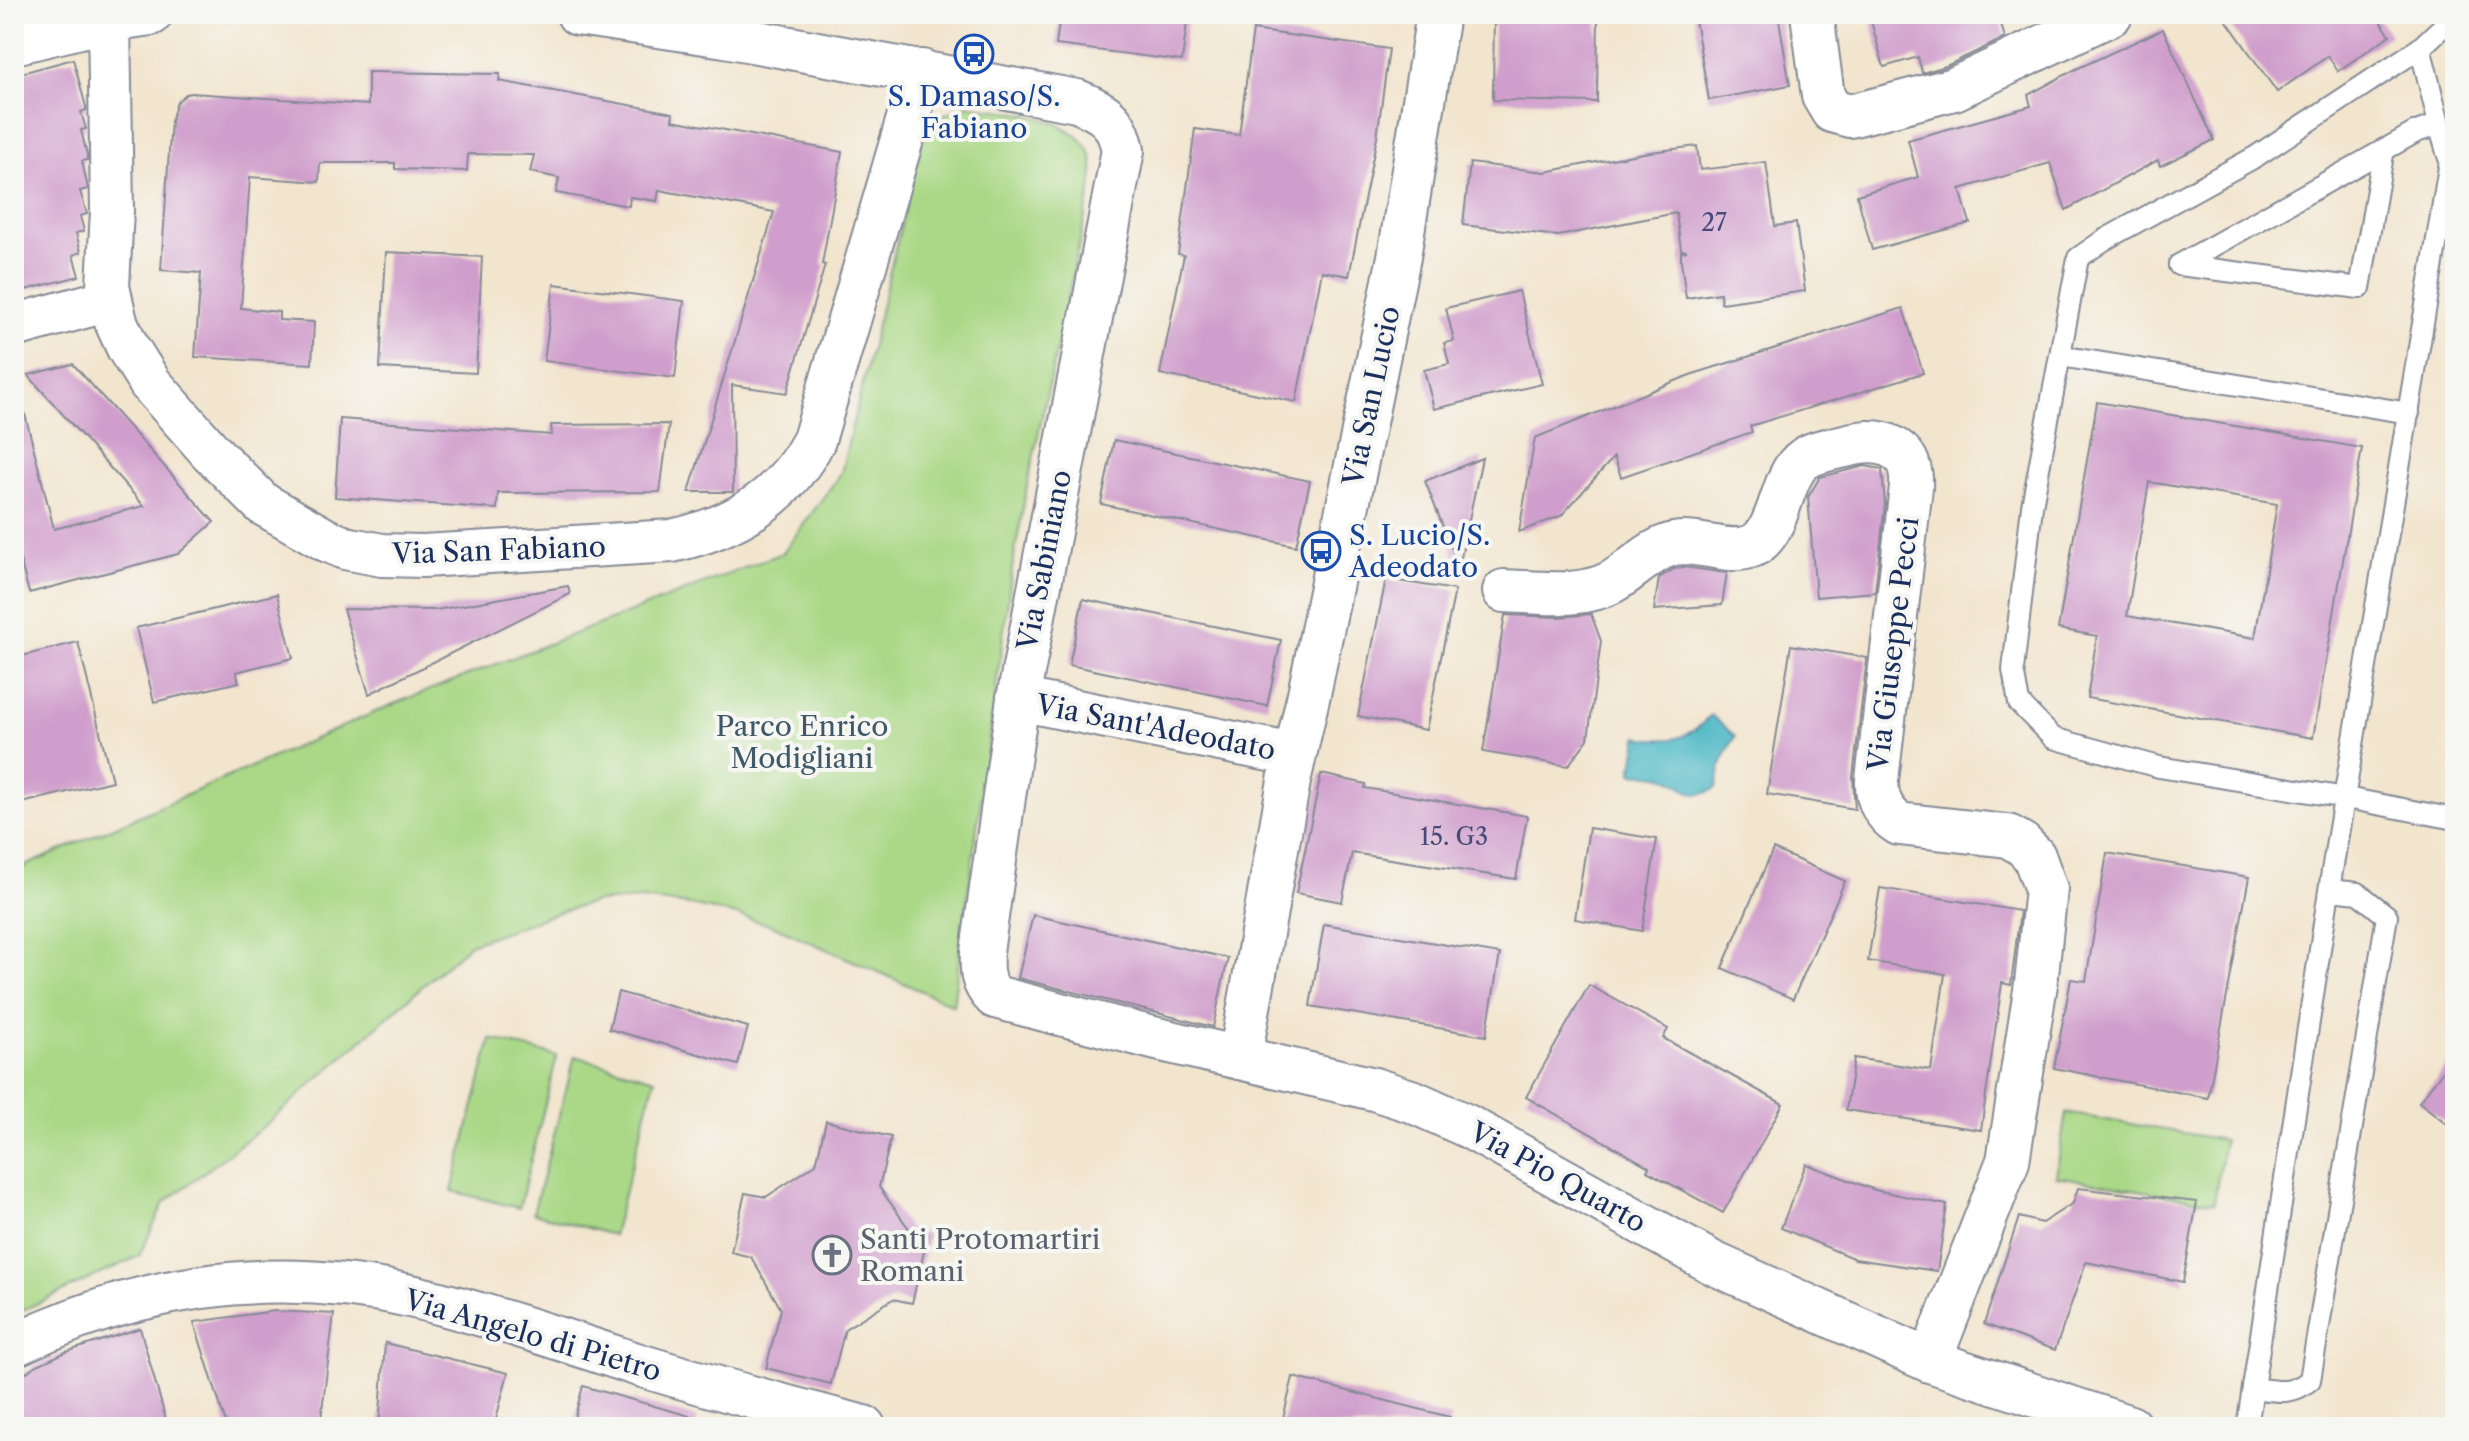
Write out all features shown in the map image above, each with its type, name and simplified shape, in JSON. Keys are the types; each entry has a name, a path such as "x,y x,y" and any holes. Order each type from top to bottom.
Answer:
{"street":[{"path":"14,43 109,20 151,14"},
{"path":"578,14 922,71"},
{"name":"Via San Lucio","path":"1240,1058 1294,755 1399,257 1438,14"},
{"path":"1812,14 1823,96 1832,111 1850,116 1954,89 2111,14"},
{"name":"Via San Fabiano","path":"109,20 112,210 109,300 119,330 138,366 211,452 263,504 335,544 363,552 412,557 656,543 690,537 765,502 798,469 814,440 922,71"},
{"name":"Via Sabiniano","path":"922,71 1085,104 1111,120 1119,132 1123,150 1018,699 981,972"},
{"path":"14,326 109,300"},
{"name":"Via Giuseppe Pecci","path":"1504,591 1578,592 1598,588 1614,581 1662,548 1676,544 1740,548 1755,545 1767,533 1800,462 1811,455 1863,441 1886,444 1899,450 1908,461 1911,487 1877,780 1879,802 1891,819 1899,824 2008,836 2034,856 2046,889 2036,984 2008,1161 1930,1361"},
{"name":"Via Sant'Adeodato","path":"1018,699 1294,755"},
{"name":"Via Pio Quarto","path":"981,972 985,987 995,997 1012,1003 1374,1089 1414,1102 1467,1126 1713,1263 1930,1361 2130,1427"},
{"name":"Via Angelo di Pietro","path":"14,1345 99,1310 184,1288 257,1282 346,1287 412,1296 488,1317 699,1384 775,1416 864,1427"}],"lane":[{"path":"2455,15 2420,48 2255,157 2104,240 2078,258 2029,536 2013,670 2019,703 2053,738 2159,767 2455,819"},
{"path":"2247,1427 2330,890 2450,161 2420,48"},
{"path":"2438,125 2455,144"},
{"path":"2384,149 2360,288 2179,265 2384,149 2416,132 2438,125"},
{"path":"2060,356 2409,413"},
{"path":"2253,1388 2285,1392 2299,1389 2310,1380 2387,916 2358,893 2330,890"}],"green space":[{"name":"Parco Enrico Modigliani","path":"968,105 1022,114 1061,126 1076,135 1087,148 1093,170 1012,569 953,1005 774,926 733,914 642,899 596,902 562,911 470,944 267,1124 164,1203 139,1256 14,1312 14,871 396,703 783,553 841,473 921,143 945,114"},
{"path":"491,1039 557,1056 519,1208 452,1191"},
{"path":"575,1056 655,1079 613,1235 533,1213"},
{"path":"2066,1113 2224,1140 2214,1203 2056,1176"}],"water":[{"path":"1711,715 1735,736 1722,762 1716,788 1707,793 1694,794 1664,777 1632,773 1638,737 1660,740 1678,738 1694,730"}],"building":[{"path":"1060,14 1188,14 1182,61 1056,45"},
{"path":"1494,14 1598,14 1597,102 1493,100"},
{"path":"1694,14 1778,14 1790,85 1709,100"},
{"path":"1869,14 1998,14 2005,38 1946,66 1922,73 1918,57 1884,67"},
{"path":"2222,14 2375,14 2390,35 2338,71 2328,56 2277,92"},
{"path":"2163,29 2214,140 2160,166 2158,160 2066,210 2050,163 1960,189 1970,223 1872,250 1857,195 1918,177 1908,140 2031,106 2028,95"},
{"path":"1253,30 1389,49 1377,137 1349,276 1322,271 1296,402 1160,374 1184,255 1178,254 1195,129 1239,135"},
{"path":"73,59 86,107 81,112 86,129 81,130 87,155 87,160 82,161 88,189 80,191 87,214 80,216 84,231 76,233 81,252 73,255 79,276 14,293 14,75"},
{"path":"368,72 500,74 499,81 673,113 672,120 842,152 822,264 825,265 787,393 732,385 733,492 689,492 774,212 659,190 657,201 630,197 629,206 556,193 559,178 530,172 534,155 468,154 467,171 395,169 395,163 320,163 319,182 250,177 241,308 279,312 279,320 314,322 312,364 195,357 201,273 161,270 171,121 177,102 192,93 368,105"},
{"path":"1697,146 1700,170 1766,162 1775,226 1796,223 1805,291 1721,303 1720,293 1686,298 1681,252 1687,251 1681,250 1676,213 1558,236 1463,225 1470,163 1545,172"},
{"path":"386,252 482,257 476,373 380,368"},
{"path":"554,284 684,301 675,378 544,361"},
{"path":"1519,291 1542,384 1434,409 1424,370 1449,364 1444,343 1454,341 1446,308"},
{"path":"1903,308 1923,373 1750,426 1752,432 1621,477 1614,457 1561,516 1519,532 1535,438 1690,375"},
{"path":"73,364 214,522 178,554 29,593 14,537 14,411 24,410 54,529 144,506 28,375"},
{"path":"2097,402 2362,448 2313,738 2087,698 2097,636 2058,629","holes":["2149,482 2277,504 2255,638 2127,616"]},
{"path":"340,419 552,435 551,425 669,424 660,492 498,493 497,509 335,497"},
{"path":"1114,440 1310,481 1296,546 1101,504"},
{"path":"1482,458 1459,567 1425,481"},
{"path":"1865,466 1882,469 1885,504 1875,592 1816,597 1808,497 1820,477"},
{"path":"1684,567 1727,573 1722,605 1654,610 1659,578"},
{"path":"1386,579 1455,590 1426,730 1358,716"},
{"path":"568,586 570,594 369,694 343,609 436,610"},
{"path":"277,594 293,658 236,672 239,682 154,702 136,628"},
{"path":"1083,599 1281,640 1267,706 1069,665"},
{"path":"1591,614 1601,641 1588,739 1568,766 1483,752 1505,615 1559,617"},
{"path":"78,642 112,781 18,804 14,790 14,658"},
{"path":"1791,645 1867,658 1853,777 1855,809 1767,794"},
{"path":"1321,774 1366,784 1365,788 1527,816 1516,879 1352,853 1342,902 1296,893"},
{"path":"1589,828 1657,839 1642,931 1575,919"},
{"path":"1773,849 1845,881 1793,999 1722,968"},
{"path":"2107,853 2249,877 2208,1098 2054,1068 2071,979 2086,981"},
{"path":"1880,888 2020,911 2011,985 2002,983 1981,1130 1846,1110 1854,1058 1931,1070 1945,974 1868,961"},
{"path":"1033,915 1228,958 1213,1027 1018,978"},
{"path":"1324,924 1500,954 1486,1036 1310,1006"},
{"path":"1589,985 1668,1029 1663,1038 1783,1104 1723,1213 1526,1097"},
{"path":"618,992 748,1027 738,1065 609,1029"},
{"path":"2455,1055 2455,1130 2419,1102"},
{"name":"Santi Protomartiri Romani","path":"826,1121 891,1137 879,1187 910,1230 928,1234 912,1303 893,1299 845,1329 831,1384 766,1368 781,1309 751,1257 731,1252 745,1193 766,1197 816,1164"},
{"path":"1806,1164 1875,1190 1947,1205 1937,1271 1855,1259 1781,1228"},
{"path":"2078,1188 2197,1202 2183,1282 2086,1262 2055,1350 1984,1324 2019,1217 2042,1223 2073,1203"},
{"path":"275,1311 334,1314 320,1427 227,1427 194,1322"},
{"path":"140,1328 168,1427 14,1427 14,1381 35,1366 66,1352"},
{"path":"385,1343 508,1373 494,1427 379,1427"},
{"path":"1293,1377 1450,1417 1449,1427 1281,1427"},
{"path":"583,1386 697,1418 696,1427 572,1427"}],"place":[{"name":"S. Damaso/S. Fabiano","path":"974,54"},
{"name":"S. Lucio/S. Adeodato","path":"1321,551"},
{"name":"Santi Protomartiri Romani","path":"832,1255"}]}
